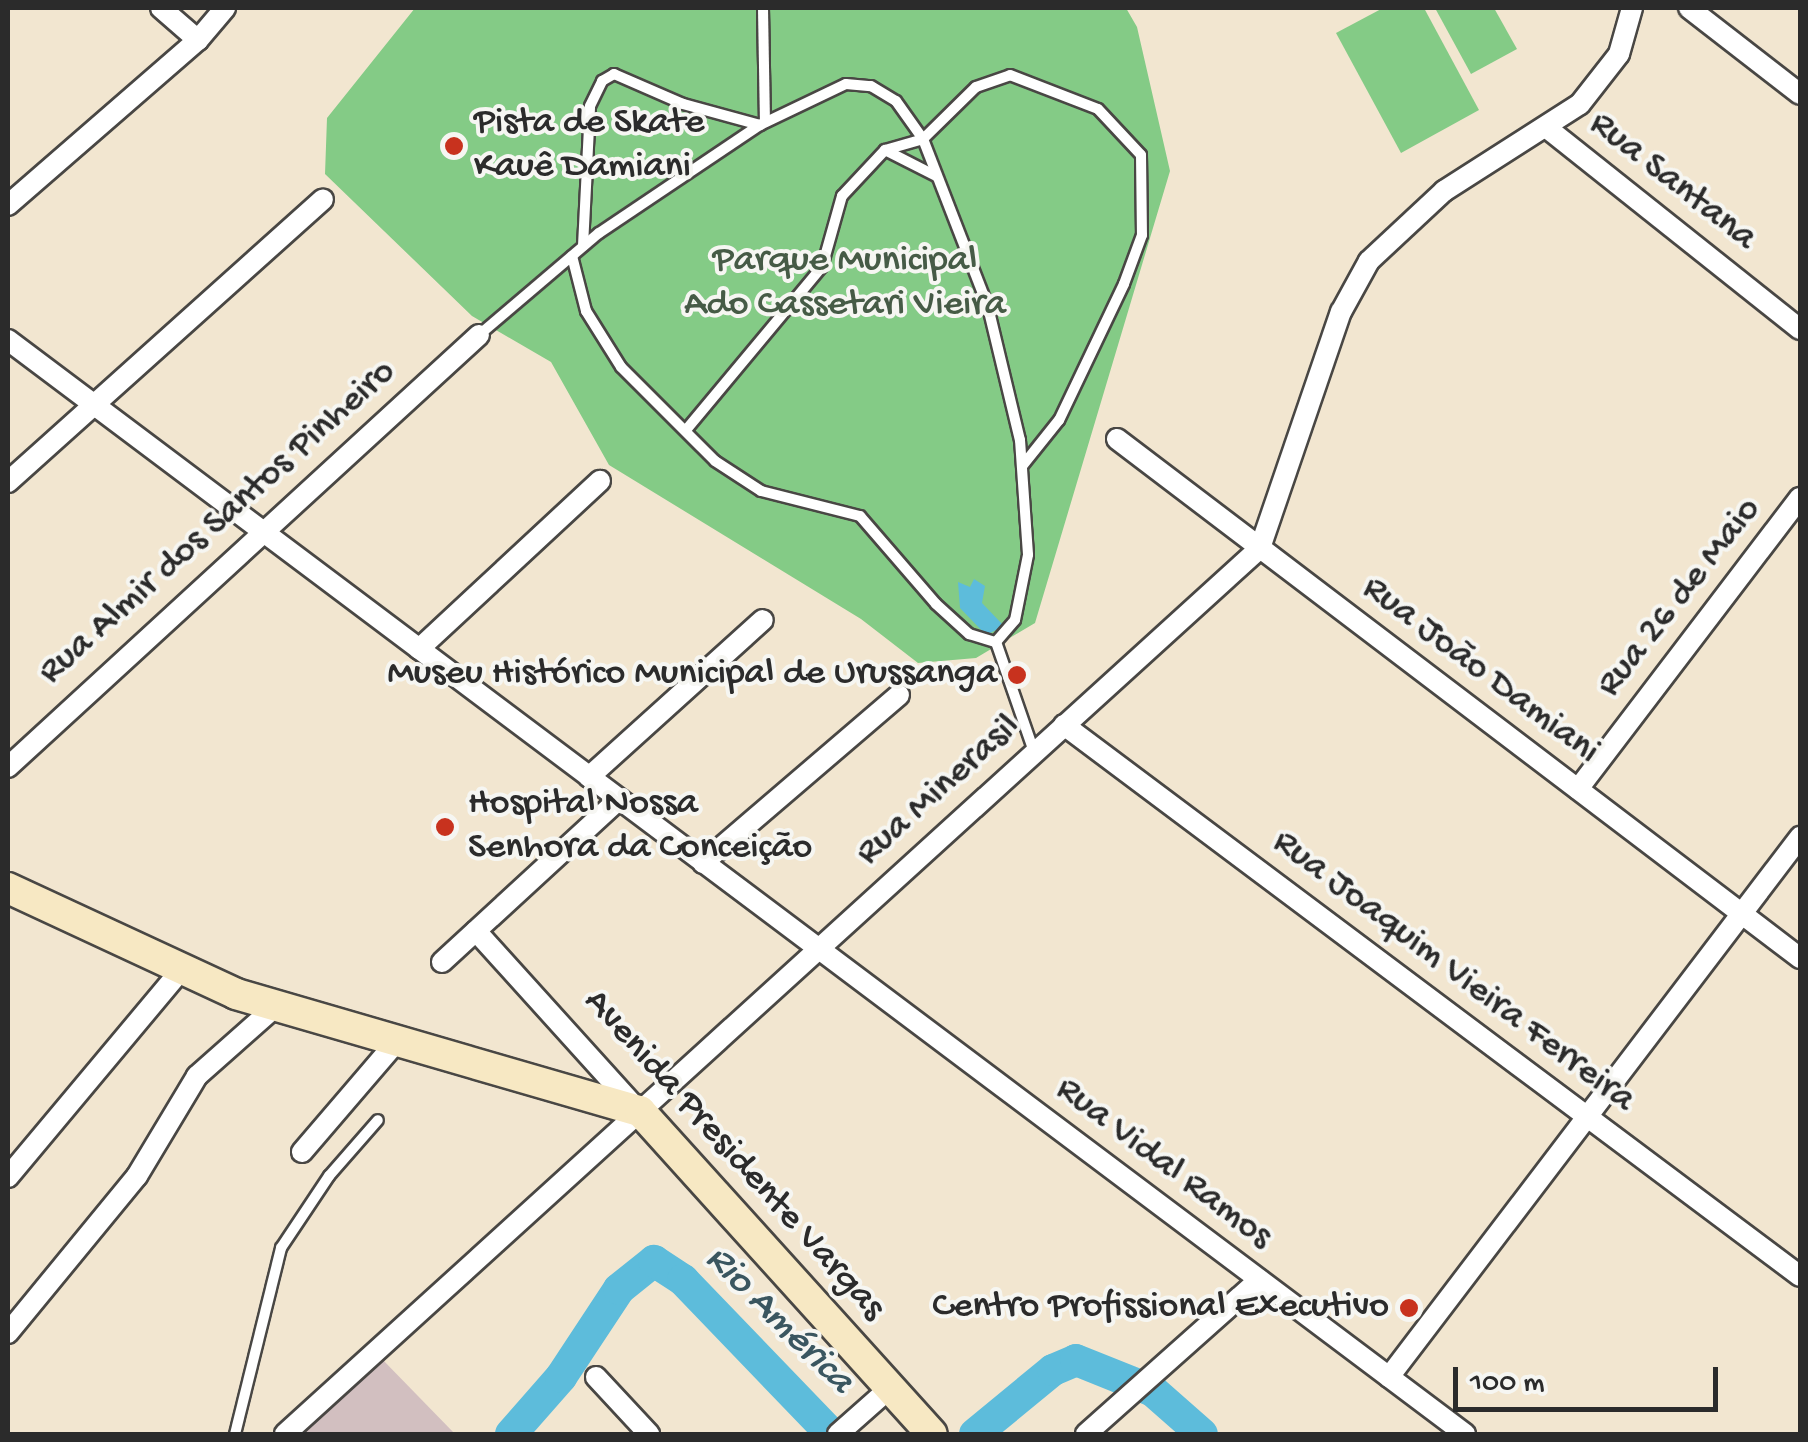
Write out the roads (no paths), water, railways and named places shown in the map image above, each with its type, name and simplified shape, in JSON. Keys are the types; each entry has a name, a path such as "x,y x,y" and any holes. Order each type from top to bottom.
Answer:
{"street":[{"path":"161,8 198,40"},
{"path":"8,205 198,40 225,8"},
{"path":"1260,548 1341,312 1370,261 1444,191 1547,128 1602,82 1630,27 1632,8"},
{"path":"1695,9 1800,94"},
{"name":"Rua Santana","path":"1547,128 1800,328"},
{"path":"8,482 322,199"},
{"name":"Rua Almir dos Santos Pinheiro","path":"8,767 479,335"},
{"name":"Rua Vidal Ramos","path":"8,340 1465,1434"},
{"name":"Rua João Damiani","path":"1117,439 1800,958"},
{"path":"419,649 600,481"},
{"name":"Rua 26 de Maio","path":"1578,789 1800,498"},
{"name":"Rua Minerasil","path":"285,1434 1260,548"},
{"path":"590,777 763,620"},
{"path":"703,863 899,695"},
{"name":"Rua Joaquim Vieira Ferreira","path":"1064,725 1800,1276"},
{"path":"442,962 619,799"},
{"path":"1389,1378 1800,837"},
{"path":"8,888 180,970 276,1006 640,1112"},
{"name":"Avenida Presidente Vargas","path":"476,931 932,1434"},
{"path":"8,1177 180,970"},
{"path":"8,1334 137,1176 197,1076 276,1006"},
{"path":"302,1152 399,1040"},
{"path":"1086,1434 1259,1280"},
{"path":"596,1377 649,1434"},
{"path":"842,1431 890,1388"}],"lane":[{"path":"762,124 763,8"},
{"path":"583,246 590,106 602,82 614,74 683,104 762,124"},
{"path":"686,430 822,268 842,196 884,150 923,139 976,87 1010,75 1098,109 1140,155 1142,235 1130,268 1059,420 1023,465"},
{"path":"479,335 583,246 762,124 846,84 871,86 896,101 923,139 988,307 1023,465 1028,555 1015,620 996,642"},
{"path":"884,150 936,176"},
{"path":"572,256 586,311 606,346 715,460 762,490 860,516 936,604 970,634 996,642"},
{"path":"996,642 1034,752"},
{"path":"234,1434 281,1248 329,1176 378,1120"}],"water":[{"path":"974,579 985,586 982,603 1004,626 986,635 960,608 958,582 970,587"}],"waterway":[{"name":"Rio América","path":"511,1434 561,1377 619,1289 654,1261 683,1280 831,1434"},
{"name":"Rio América","path":"975,1434 1053,1370 1076,1360 1153,1391 1202,1434"}],"place":[{"name":"Pista de Skate Kauê Damiani","path":"454,146"},
{"name":"Museu Histórico Municipal de Urussanga","path":"1017,675"},
{"name":"Hospital Nossa Senhora da Conceição","path":"445,827"},
{"name":"Centro Profissional Executivo","path":"1409,1308"}],"park label":[{"name":"Parque Municipal Ado Cassetari Vieira","path":"845,284"}]}
